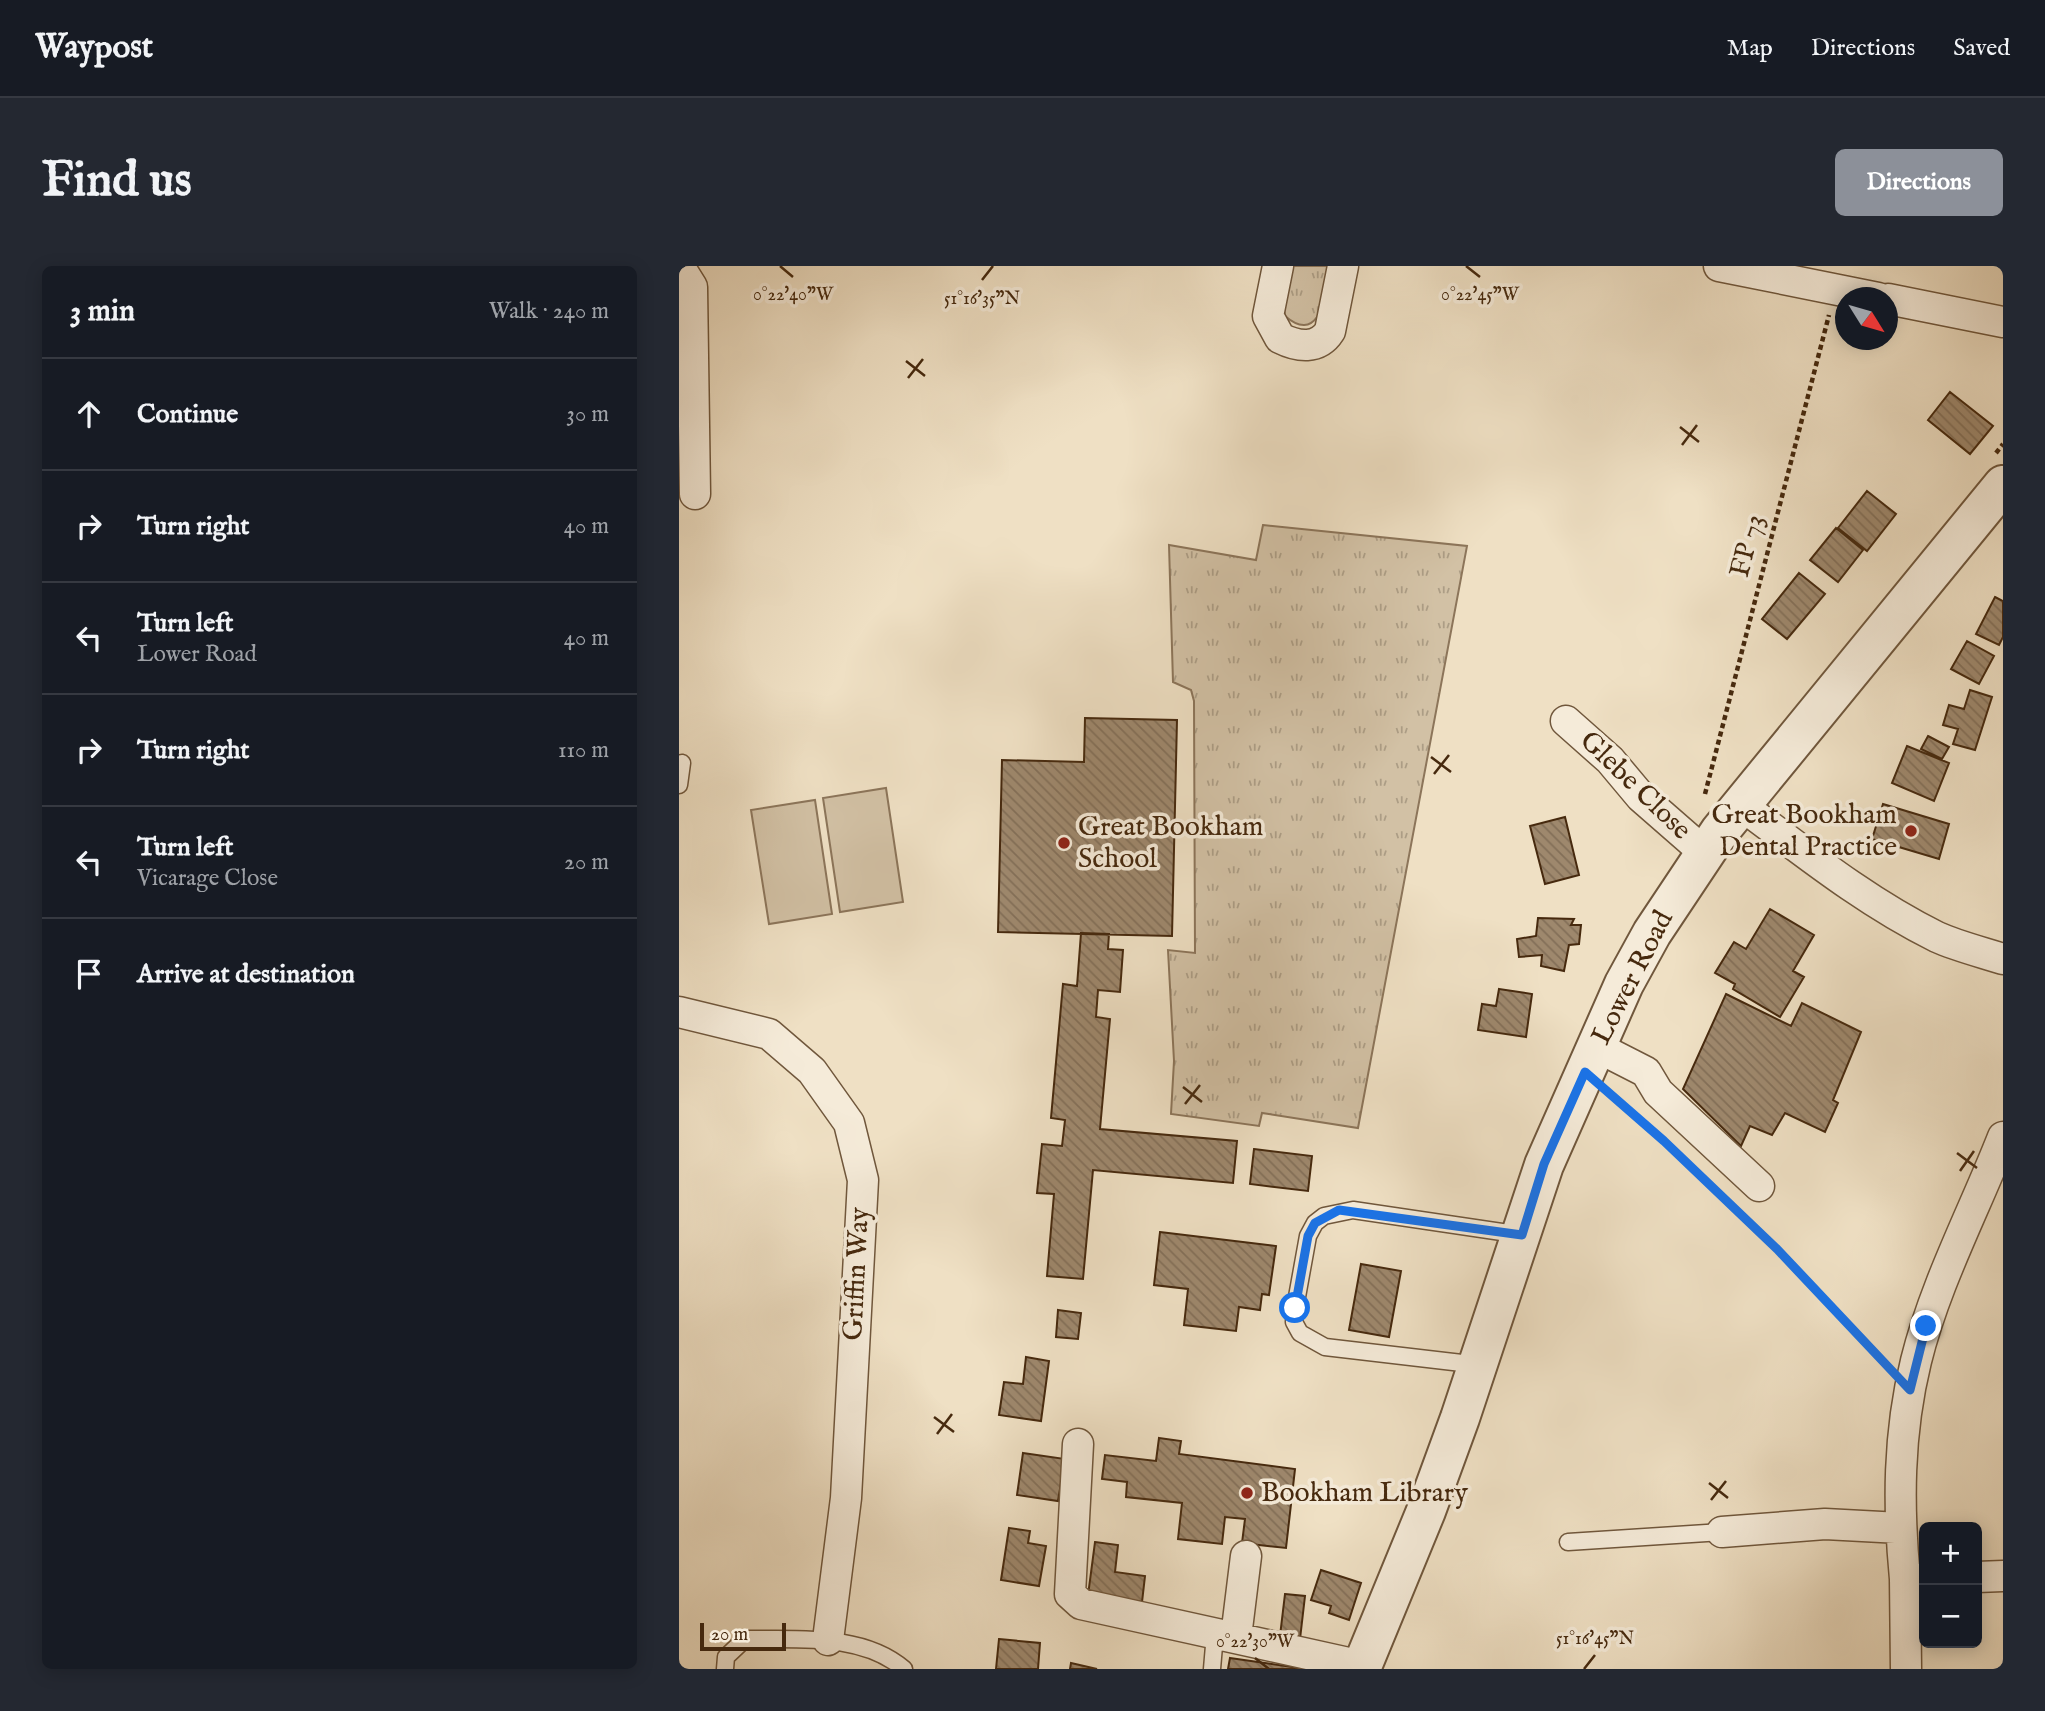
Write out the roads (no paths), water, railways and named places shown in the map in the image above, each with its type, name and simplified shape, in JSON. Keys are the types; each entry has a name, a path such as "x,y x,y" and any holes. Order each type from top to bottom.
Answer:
{"street":[{"path":"679,266 691,288 695,494"},
{"path":"1278,266 1268,316 1280,338 1306,346 1325,339 1330,331 1343,266"},
{"path":"1719,266 1835,289"},
{"path":"1898,301 2003,322"},
{"name":"Lower Road","path":"1362,1668 1422,1523 1479,1366 1544,1164 1652,933 1722,829 2003,485"},
{"name":"Glebe Close","path":"1566,721 1610,760 1641,797 1722,829 1857,891 1940,938 2003,959"},
{"name":"Griffin Way","path":"679,1012 769,1034 812,1071 849,1123 863,1180 846,1498 828,1640"},
{"path":"1591,1060 1646,1072 1658,1092 1759,1186"},
{"path":"1906,1669 1915,1579 1900,1528 1900,1460 1910,1390 1926,1326 2003,1137"},
{"path":"1078,1444 1070,1594 1081,1604 1362,1668"},
{"path":"1722,1532 1825,1524 1900,1528"},
{"path":"1226,1635 1246,1556"},
{"path":"1982,1577 2003,1576"}],"lane":[{"path":"679,785 682,763"},
{"path":"1479,1366 1325,1347 1300,1334 1294,1322 1295,1308 1308,1236 1315,1223 1324,1216 1353,1210 1522,1235"},
{"path":"1568,1542 1722,1532"},
{"path":"1212,1669 1226,1635"},
{"path":"725,1669 726,1657 745,1640 828,1640 888,1655 904,1669"}],"place":[{"name":"Great Bookham Dental Practice","path":"1911,831"},
{"name":"Great Bookham School","path":"1064,843"},
{"name":"Bookham Library","path":"1247,1493"}]}
